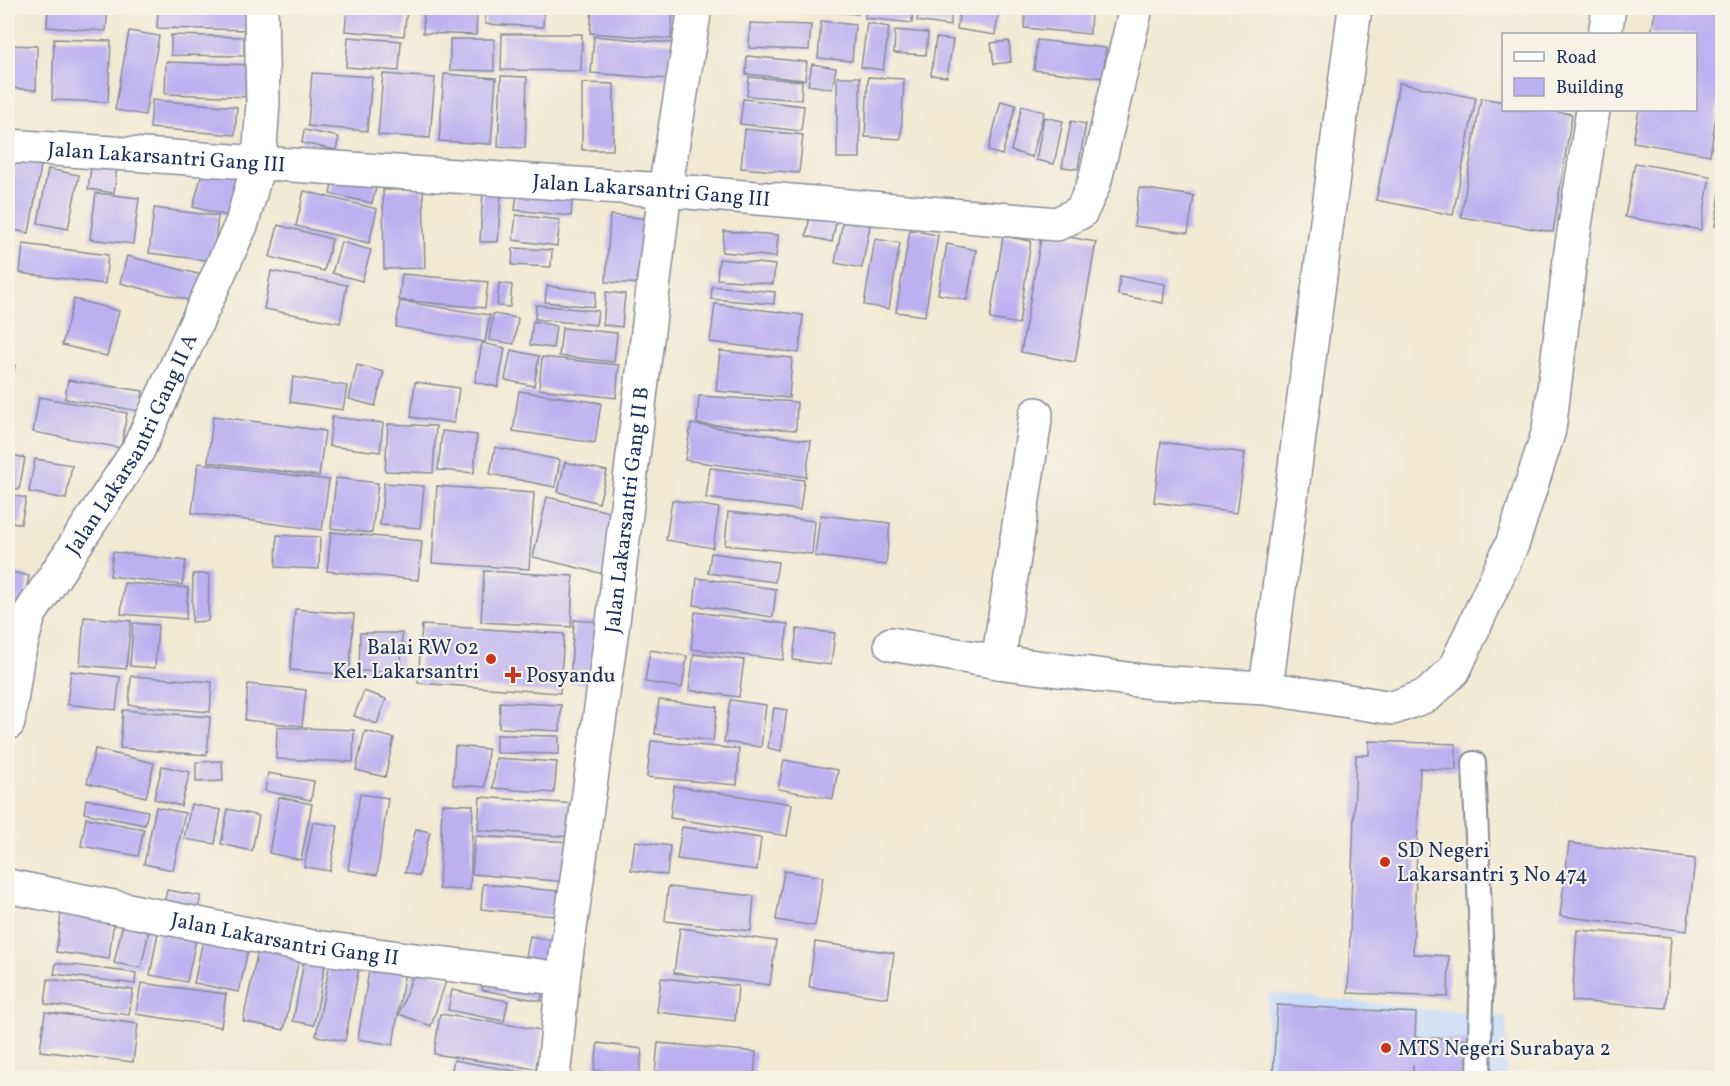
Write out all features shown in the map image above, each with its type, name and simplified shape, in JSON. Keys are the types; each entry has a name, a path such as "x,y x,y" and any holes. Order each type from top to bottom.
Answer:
{"street":[{"name":"Jalan Lakarsantri Gang II A","path":"8,723 16,659 29,615 138,450 242,223 260,161 264,103 261,8"},
{"name":"Jalan Lakarsantri Gang II B","path":"553,1078 563,979 614,622 664,190 695,8"},
{"name":"Jalan Lakarsantri Gang III","path":"8,146 260,161 664,190 1057,224 1082,212 1094,184 1136,8"},
{"path":"1266,688 1355,8"},
{"path":"1605,33 1609,8"},
{"path":"891,644 998,662 1150,682 1266,688 1393,708 1428,695 1454,670 1513,542 1549,430 1571,251 1593,111"},
{"path":"998,662 1036,414"},
{"name":"Jalan Lakarsantri Gang II","path":"8,886 307,946 563,979"}],"lane":[{"path":"1474,763 1482,962 1479,1078"}],"shaded area":[{"name":"MTS Negeri Surabaya 2","path":"1268,993 1507,1017 1506,1078 1265,1078"}],"building":[{"path":"48,8 108,8 106,31 47,27"},
{"path":"158,8 251,8 251,30 157,28"},
{"path":"347,8 407,8 404,36 345,31"},
{"path":"424,8 477,9 476,35 423,33"},
{"path":"486,8 544,8 543,27 485,24"},
{"path":"592,8 673,8 671,39 590,33"},
{"path":"794,8 858,8 858,14"},
{"path":"866,8 913,8 912,23 865,18"},
{"path":"919,8 953,8 950,26 917,21"},
{"path":"960,8 999,8 995,35 957,29"},
{"path":"1026,8 1091,8 1090,34 1024,28"},
{"path":"1656,8 1722,8 1722,77 1710,155 1633,142 1639,111 1697,111 1697,33 1651,33"},
{"path":"821,21 855,25 852,61 818,58"},
{"path":"750,23 811,25 809,50 749,48"},
{"path":"867,23 889,27 883,70 861,67"},
{"path":"895,30 928,33 926,55 894,53"},
{"path":"129,31 159,36 145,115 115,110"},
{"path":"502,34 582,34 581,71 501,70"},
{"path":"171,35 244,37 244,56 171,55"},
{"path":"594,36 672,43 669,79 591,73"},
{"path":"348,37 401,41 399,71 346,67"},
{"path":"936,38 953,40 947,77 931,75"},
{"path":"54,39 111,41 108,102 52,100"},
{"path":"450,39 494,39 494,71 450,70"},
{"path":"1037,40 1106,48 1103,78 1034,70"},
{"path":"1009,41 1011,62 994,64 991,43"},
{"path":"8,45 37,46 36,90 8,88"},
{"path":"747,56 807,62 805,80 746,74"},
{"path":"166,62 252,65 251,97 165,94"},
{"path":"812,64 836,68 832,89 808,85"},
{"path":"312,73 372,77 367,131 308,126"},
{"path":"383,74 435,78 430,138 378,135"},
{"path":"444,74 496,78 491,144 439,141"},
{"path":"501,76 527,77 525,148 498,147"},
{"path":"749,77 802,81 801,100 747,96"},
{"path":"837,77 860,77 860,158 837,158"},
{"path":"868,77 904,79 901,139 865,137"},
{"path":"582,83 614,84 613,150 582,150"},
{"path":"1399,83 1476,98 1453,215 1376,200"},
{"path":"1481,98 1502,102 1502,111 1553,111 1572,114 1553,232 1461,217"},
{"path":"743,99 804,106 801,131 740,124"},
{"path":"152,100 237,107 235,135 150,128"},
{"path":"1001,101 1016,105 1002,155 988,151"},
{"path":"1022,106 1044,112 1032,157 1011,151"},
{"path":"1044,117 1063,121 1054,164 1036,160"},
{"path":"1071,121 1086,124 1078,169 1062,167"},
{"path":"745,129 803,135 799,173 741,168"},
{"path":"304,130 339,137 336,150 302,143"},
{"path":"93,154 118,158 114,193 88,189"},
{"path":"8,160 41,166 29,233 8,229"},
{"path":"205,162 247,174 235,218 193,207"},
{"path":"1635,163 1710,176 1701,230 1625,217"},
{"path":"48,169 79,175 68,229 38,223"},
{"path":"335,170 378,180 372,203 330,194"},
{"path":"518,185 573,191 571,216 515,210"},
{"path":"1722,187 1722,227 1715,226"},
{"path":"1139,188 1194,196 1188,233 1134,226"},
{"path":"423,189 425,268 384,269 383,190"},
{"path":"483,190 501,191 498,242 480,242"},
{"path":"304,191 377,209 369,243 296,226"},
{"path":"96,193 139,198 133,244 90,239"},
{"path":"812,206 838,212 832,242 806,236"},
{"path":"154,208 218,216 213,261 149,253"},
{"path":"516,215 560,220 557,246 513,240"},
{"path":"610,215 650,219 645,284 606,282"},
{"path":"844,215 871,220 862,268 835,263"},
{"path":"278,225 332,239 324,271 270,257"},
{"path":"910,230 938,235 925,316 896,312"},
{"path":"724,231 778,235 776,257 722,252"},
{"path":"1042,232 1096,242 1075,362 1021,352"},
{"path":"1003,236 1031,241 1019,324 990,319"},
{"path":"875,239 900,243 889,309 864,305"},
{"path":"341,242 371,250 362,281 332,273"},
{"path":"23,244 108,255 105,284 20,273"},
{"path":"947,244 976,250 967,300 938,294"},
{"path":"513,248 552,250 551,267 512,265"},
{"path":"127,256 206,276 200,303 120,283"},
{"path":"719,259 775,265 773,284 717,279"},
{"path":"271,271 347,285 340,323 264,309"},
{"path":"402,274 488,282 485,308 399,300"},
{"path":"1120,276 1165,284 1163,303 1118,295"},
{"path":"499,283 512,285 510,307 497,306"},
{"path":"547,286 596,292 594,307 545,302"},
{"path":"712,286 775,292 774,304 711,299"},
{"path":"606,292 625,294 622,327 603,325"},
{"path":"74,299 119,311 107,356 62,345"},
{"path":"400,301 490,315 485,342 396,327"},
{"path":"715,304 803,315 799,353 710,342"},
{"path":"536,305 598,311 596,325 535,319"},
{"path":"493,314 518,318 514,344 489,340"},
{"path":"533,321 556,326 553,348 530,345"},
{"path":"562,328 617,333 614,362 559,356"},
{"path":"482,343 505,348 498,387 475,382"},
{"path":"511,350 539,356 534,386 505,380"},
{"path":"720,351 792,358 789,398 716,391"},
{"path":"542,357 619,365 616,398 539,389"},
{"path":"8,363 15,365 9,394 8,393"},
{"path":"357,365 384,372 375,406 349,399"},
{"path":"293,377 347,386 343,410 290,402"},
{"path":"68,380 143,391 140,411 65,399"},
{"path":"415,382 459,388 454,423 411,417"},
{"path":"519,391 601,403 595,443 513,431"},
{"path":"699,396 797,402 796,430 697,424"},
{"path":"39,397 127,413 121,448 33,432"},
{"path":"213,416 325,431 319,476 208,462"},
{"path":"332,417 383,423 380,452 329,446"},
{"path":"388,424 436,426 433,473 385,471"},
{"path":"691,424 811,441 806,477 685,460"},
{"path":"442,431 477,435 474,473 438,470"},
{"path":"1161,442 1245,453 1237,513 1154,502"},
{"path":"495,447 560,460 555,487 490,474"},
{"path":"8,454 25,458 19,490 8,487"},
{"path":"35,459 72,465 66,499 29,492"},
{"path":"565,462 607,471 599,503 558,492"},
{"path":"198,463 329,480 322,530 192,513"},
{"path":"710,468 804,480 800,510 706,498"},
{"path":"336,478 378,483 372,533 331,528"},
{"path":"384,483 424,486 420,528 380,525"},
{"path":"437,486 534,493 529,569 432,563"},
{"path":"8,494 26,498 21,524 8,521"},
{"path":"547,497 622,515 608,575 533,557"},
{"path":"672,500 719,508 713,548 666,540"},
{"path":"728,512 815,521 812,554 725,545"},
{"path":"820,515 890,523 886,565 815,556"},
{"path":"331,532 422,541 418,580 327,571"},
{"path":"277,535 320,537 319,569 276,567"},
{"path":"113,552 186,561 182,585 110,576"},
{"path":"711,553 778,562 775,582 708,573"},
{"path":"8,571 29,576 18,633 8,631"},
{"path":"484,571 573,576 571,627 481,622"},
{"path":"193,574 209,574 208,621 192,622"},
{"path":"697,578 776,589 773,617 694,605"},
{"path":"124,583 188,588 186,619 121,614"},
{"path":"295,609 354,614 349,675 290,670"},
{"path":"695,612 788,624 783,660 691,649"},
{"path":"84,617 131,621 126,669 80,665"},
{"path":"574,620 603,622 599,684 570,683"},
{"path":"133,623 158,625 155,668 130,666"},
{"name":"Balai RW 02 Kel. Lakarsantri","path":"422,625 564,634 560,693 418,683"},
{"path":"797,629 835,633 831,665 793,660"},
{"path":"360,633 402,633 401,672 359,671"},
{"path":"650,650 687,656 682,688 645,682"},
{"path":"694,654 744,660 739,697 689,690"},
{"path":"71,671 120,677 116,710 67,704"},
{"path":"131,676 212,682 210,712 129,705"},
{"path":"248,684 306,690 302,726 245,720"},
{"path":"364,691 386,699 377,724 354,716"},
{"path":"659,700 717,707 713,741 655,734"},
{"path":"730,700 766,705 761,747 724,742"},
{"path":"500,702 561,705 560,731 499,728"},
{"path":"774,708 787,710 781,751 768,748"},
{"path":"123,710 210,717 207,755 120,748"},
{"path":"277,727 354,730 353,762 276,759"},
{"path":"365,731 394,738 385,777 356,770"},
{"path":"496,735 559,736 559,754 496,753"},
{"path":"651,741 739,749 737,785 647,777"},
{"name":"SD Negeri Lakarsantri 3 No 474","path":"1369,741 1456,744 1456,770 1420,768 1413,954 1449,956 1448,997 1348,993 1356,755 1369,755"},
{"path":"455,746 488,749 485,787 453,785"},
{"path":"95,749 154,763 146,797 87,783"},
{"path":"496,758 557,762 554,793 493,788"},
{"path":"784,760 838,770 833,799 778,789"},
{"path":"222,761 223,781 196,782 196,762"},
{"path":"162,766 190,772 181,806 154,799"},
{"path":"268,773 314,781 311,800 265,791"},
{"path":"674,786 792,804 787,836 670,818"},
{"path":"360,794 388,798 377,875 348,870"},
{"path":"279,797 312,804 301,860 269,853"},
{"path":"480,797 575,804 573,837 478,830"},
{"path":"86,799 148,811 145,825 84,813"},
{"path":"191,804 221,810 215,844 184,839"},
{"path":"442,804 473,805 470,890 439,889"},
{"path":"156,807 185,813 173,870 144,864"},
{"path":"228,809 259,816 252,851 221,844"},
{"path":"86,818 144,829 138,856 81,846"},
{"path":"313,822 338,826 330,871 304,867"},
{"path":"682,827 761,838 757,870 677,859"},
{"path":"416,829 430,832 419,876 405,872"},
{"path":"475,836 571,842 568,882 472,874"},
{"path":"635,841 670,846 667,875 631,870"},
{"path":"1569,843 1695,859 1687,931 1560,916"},
{"path":"784,871 823,877 815,926 776,920"},
{"path":"483,884 558,891 555,916 481,909"},
{"path":"668,887 754,896 751,931 665,921"},
{"path":"167,890 201,896 196,918 162,912"},
{"path":"62,906 115,912 109,959 56,952"},
{"path":"125,914 151,921 141,968 114,963"},
{"path":"159,927 197,935 187,982 150,975"},
{"path":"680,928 776,941 770,985 674,973"},
{"path":"1577,930 1671,937 1666,1008 1572,1001"},
{"path":"204,935 249,944 239,992 194,983"},
{"path":"530,936 559,942 552,973 524,967"},
{"path":"815,942 894,953 888,998 809,987"},
{"path":"259,945 300,954 284,1030 243,1021"},
{"path":"305,955 326,959 314,1025 293,1021"},
{"path":"331,957 360,963 345,1041 316,1036"},
{"path":"371,958 406,964 393,1045 358,1039"},
{"path":"56,963 136,973 135,984 54,974"},
{"path":"416,966 447,978 431,1026 399,1014"},
{"path":"485,972 544,983 541,1001 482,990"},
{"path":"661,978 738,986 735,1021 657,1012"},
{"path":"48,979 133,990 129,1015 45,1004"},
{"path":"141,983 226,994 221,1027 136,1014"},
{"path":"452,990 508,1001 504,1021 448,1010"},
{"name":"MTS Negeri Surabaya 2","path":"1277,1005 1416,1013 1415,1037 1473,1040 1471,1078 1413,1078 1413,1065 1412,1078 1273,1075"},
{"path":"45,1012 138,1024 133,1062 40,1051"},
{"path":"440,1014 542,1030 536,1069 434,1054"},
{"path":"598,1043 642,1049 639,1076 594,1070"},
{"path":"658,1043 756,1052 754,1078 711,1078 655,1073"},
{"path":"454,1060 525,1073 524,1078 450,1078"}],"place":[{"name":"Balai RW 02 Kel. Lakarsantri","path":"491,659"},
{"name":"Posyandu","path":"513,675"},
{"name":"SD Negeri Lakarsantri 3 No 474","path":"1385,862"},
{"name":"MTS Negeri Surabaya 2","path":"1386,1048"}]}
